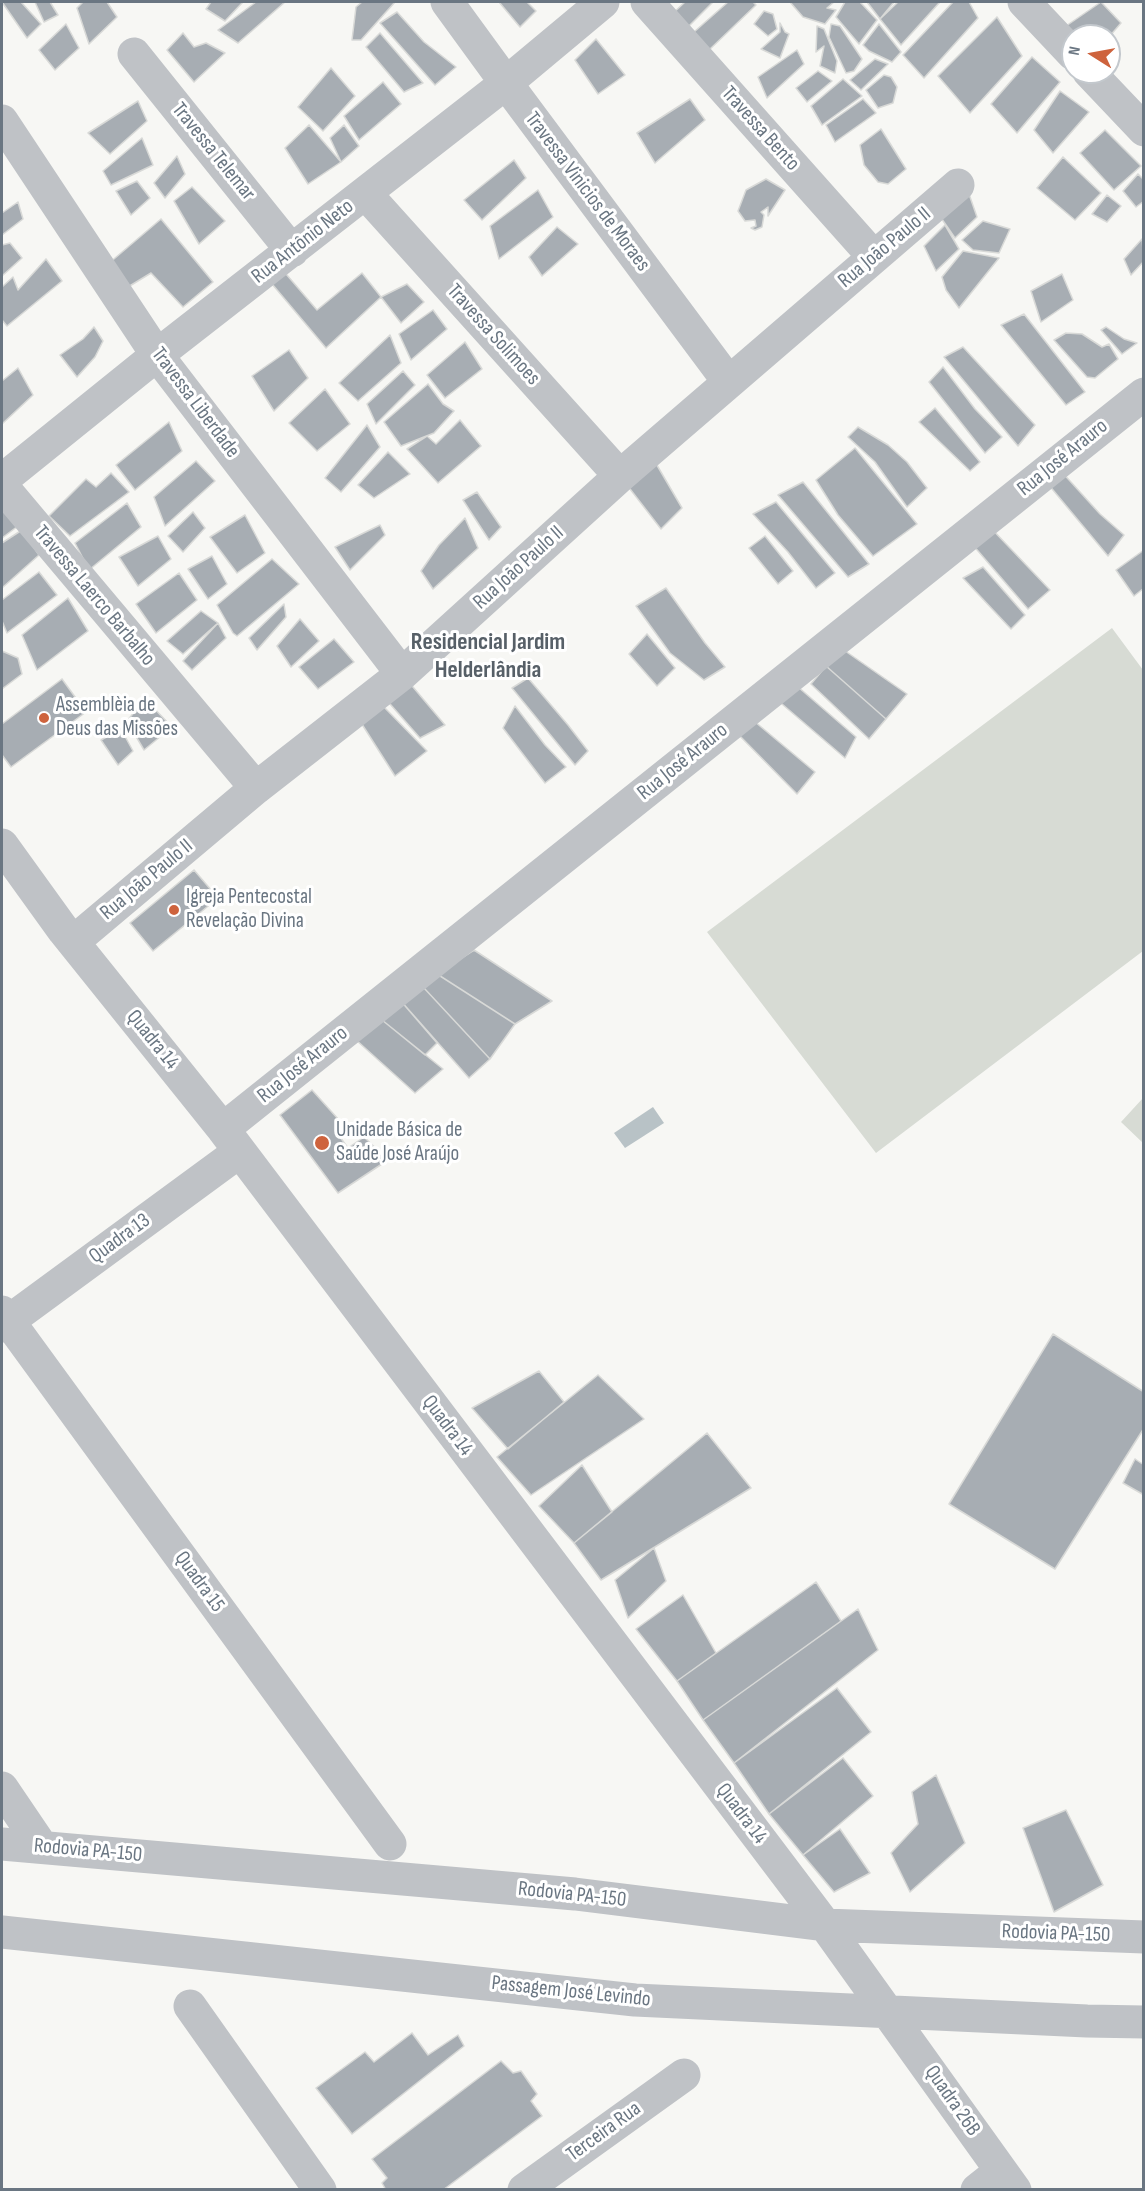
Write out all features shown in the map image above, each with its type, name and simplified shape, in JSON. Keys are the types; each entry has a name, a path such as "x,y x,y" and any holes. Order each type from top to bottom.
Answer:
{"street":[{"name":"Travessa Vinicios de Moraes","path":"447,2 728,381"},
{"name":"Rua Antônio Neto","path":"2,480 157,355 506,83 603,2"},
{"name":"Travessa Bento","path":"647,2 874,256"},
{"path":"1024,2 1061,41"},
{"name":"Travessa Telemar","path":"134,54 292,251"},
{"path":"1100,84 1143,130"},
{"name":"Travessa Liberdade","path":"2,121 157,355 402,674"},
{"name":"Rua João Paulo II","path":"73,942 256,788 402,674 728,381 958,185"},
{"name":"Travessa Solimoes","path":"366,194 620,476"},
{"name":"Rua José Arauro","path":"231,1140 1141,400"},
{"name":"Travessa Laerco Barbalho","path":"2,486 256,788"},
{"name":"Quadra 14","path":"2,845 73,942 231,1140 825,1925 888,2012"},
{"name":"Quadra 13","path":"4,1319 231,1140"},
{"name":"Quadra 15","path":"4,1319 390,1844"},
{"path":"2,1788 42,1847"},
{"name":"Rodovia PA-150","path":"2,1844 575,1894 825,1925 1143,1937"},
{"name":"Passagem José Levindo","path":"2,1932 635,2000 1143,2022"},
{"path":"190,2006 320,2190"},
{"name":"Quadra 26B","path":"888,2012 998,2183"},
{"name":"Terceira Rua","path":"524,2190 684,2075"}],"shaded area":[{"path":"1112,628 1143,670 1143,951 876,1153 707,932"},
{"path":"1143,1098 1143,1143 1121,1122"},
{"path":"653,1107 664,1123 625,1148 614,1133"}],"building":[{"path":"2,2 21,2 41,24 27,38"},
{"path":"35,2 50,2 58,15 44,22"},
{"path":"83,2 107,2 117,17 89,44 77,8"},
{"path":"211,2 243,2 225,21 206,9"},
{"path":"256,2 285,2 238,43 218,30"},
{"path":"362,2 395,2 361,40 352,40 356,7"},
{"path":"499,2 527,2 536,11 520,27"},
{"path":"685,2 713,2 685,30 671,15"},
{"path":"728,2 753,2 756,5 708,51 694,32"},
{"path":"790,2 834,2 827,8 836,10 825,24 803,17"},
{"path":"845,2 860,2 877,20 859,44 836,17"},
{"path":"867,2 894,2 880,19"},
{"path":"898,2 940,2 901,45 880,19"},
{"path":"953,2 969,2 978,18 924,78 903,55"},
{"path":"1101,2 1121,23 1120,24 1069,24"},
{"path":"764,11 773,14 777,29 768,36 754,24"},
{"path":"397,12 424,42 456,67 435,85 380,23"},
{"path":"997,17 1022,56 970,113 938,76"},
{"path":"780,23 785,32 789,34 780,58 761,49 780,32"},
{"path":"66,24 79,48 55,70 39,50"},
{"path":"831,24 840,26 862,59 854,71 846,73 829,37"},
{"path":"879,24 901,52 892,62 869,51 863,45"},
{"path":"817,26 824,29 837,61 835,73 820,66 824,46 816,52"},
{"path":"183,33 194,47 206,43 225,53 194,82 167,50"},
{"path":"380,33 423,83 404,92 366,47"},
{"path":"596,39 625,75 598,94 575,60"},
{"path":"797,50 804,64 767,98 758,77"},
{"path":"1032,57 1060,82 1017,133 991,104"},
{"path":"875,59 888,64 861,90 850,80"},
{"path":"331,68 355,96 323,131 298,107"},
{"path":"818,71 832,81 807,102 796,88"},
{"path":"884,75 891,77 897,87 893,103 878,108 866,90"},
{"path":"843,79 862,96 822,125 811,106"},
{"path":"383,82 401,104 359,140 344,116"},
{"path":"1060,91 1089,112 1053,153 1034,130"},
{"path":"690,99 705,120 655,163 637,133"},
{"path":"863,99 876,113 835,142 826,125"},
{"path":"138,101 147,121 110,154 88,133"},
{"path":"309,125 341,162 308,184 285,148"},
{"path":"344,125 359,146 341,162 330,138"},
{"path":"881,129 906,169 888,184 878,182 864,165 860,145"},
{"path":"1105,130 1141,166 1114,190 1080,153"},
{"path":"142,138 153,165 111,185 103,171"},
{"path":"177,156 185,174 165,198 154,183"},
{"path":"1063,157 1101,193 1075,220 1037,188"},
{"path":"514,160 526,178 482,220 464,200"},
{"path":"1138,174 1144,180 1144,201 1136,207 1123,191"},
{"path":"766,179 785,190 768,216 768,207 761,212 764,215 762,227 755,230 751,228 756,226 755,220 745,221 738,211 746,190"},
{"path":"137,181 150,198 131,215 116,191"},
{"path":"192,187 225,221 199,244 174,201"},
{"path":"538,190 553,217 499,259 490,226"},
{"path":"969,194 977,217 955,238 937,212"},
{"path":"1107,195 1121,206 1107,222 1092,214"},
{"path":"18,202 23,219 2,235 2,213"},
{"path":"161,219 213,282 183,307 151,273 128,287 108,264"},
{"path":"983,221 1010,229 999,253 973,250 962,240"},
{"path":"945,225 959,249 936,271 924,246"},
{"path":"557,227 578,244 542,276 529,257"},
{"path":"1142,239 1144,261 1131,275 1124,259"},
{"path":"10,243 22,258 2,276 2,245"},
{"path":"963,251 999,258 959,308 946,290 942,277"},
{"path":"46,259 62,281 7,326 2,320 2,287 13,277 18,290"},
{"path":"280,267 317,310 362,273 381,297 326,348 267,278"},
{"path":"1062,274 1073,300 1041,322 1031,291"},
{"path":"407,284 424,302 401,323 381,297"},
{"path":"433,310 447,329 411,360 399,334"},
{"path":"1024,314 1085,392 1066,405 1001,325"},
{"path":"94,327 103,341 95,357 77,377 60,355 83,339"},
{"path":"1106,327 1124,339 1137,343 1122,354 1101,330"},
{"path":"1066,333 1082,334 1102,347 1109,344 1118,359 1095,378 1087,377 1054,340"},
{"path":"390,335 401,363 358,401 339,383"},
{"path":"465,342 482,369 445,398 427,375"},
{"path":"963,347 1035,425 1018,446 944,357"},
{"path":"289,350 308,378 274,411 252,376"},
{"path":"943,367 975,409 1002,437 985,453 929,382"},
{"path":"18,368 33,395 2,424 2,381"},
{"path":"403,371 415,385 376,424 367,404"},
{"path":"428,384 443,404 454,411 434,433 401,446 384,422"},
{"path":"325,389 350,424 317,451 289,423"},
{"path":"935,408 980,462 970,471 919,422"},
{"path":"460,420 481,446 438,483 407,449 427,436 436,444"},
{"path":"169,422 182,451 135,490 116,465"},
{"path":"367,425 380,447 341,492 325,478"},
{"path":"858,427 888,445 907,462 927,488 907,507 875,462 848,437"},
{"path":"855,448 917,524 873,556 838,515 816,480"},
{"path":"388,452 410,474 374,498 358,485"},
{"path":"651,455 682,508 661,529 620,476"},
{"path":"196,461 215,481 165,526 154,497"},
{"path":"1060,470 1100,514 1124,535 1108,556 1043,478"},
{"path":"111,473 129,492 70,536 49,516 86,479 96,487"},
{"path":"803,482 869,564 848,577 778,495"},
{"path":"477,492 501,527 489,540 463,500"},
{"path":"2,498 18,526 2,538"},
{"path":"776,502 835,573 816,588 788,552 753,514"},
{"path":"127,503 141,527 89,570 75,543"},
{"path":"193,512 205,528 183,552 168,536"},
{"path":"245,515 265,553 237,573 210,537"},
{"path":"465,518 478,548 433,589 421,571 439,545"},
{"path":"380,525 385,535 350,570 335,547"},
{"path":"988,525 1050,590 1028,609 966,537"},
{"path":"22,530 39,555 2,588 2,543"},
{"path":"158,536 171,559 138,586 119,557"},
{"path":"765,536 793,571 778,584 749,548"},
{"path":"1144,550 1144,588 1134,596 1116,570"},
{"path":"212,556 227,584 208,599 188,569"},
{"path":"272,559 299,584 237,636 217,605"},
{"path":"983,567 1025,615 1011,629 963,578"},
{"path":"39,572 57,595 7,633 2,621 2,600"},
{"path":"179,573 197,600 156,633 136,604"},
{"path":"666,588 725,667 704,680 670,653 636,606"},
{"path":"68,598 88,631 37,670 22,635"},
{"path":"284,604 286,617 257,650 249,638"},
{"path":"201,611 218,623 183,654 167,641"},
{"path":"300,619 319,641 291,667 277,646"},
{"path":"218,623 226,638 192,670 183,661"},
{"path":"647,634 675,668 657,686 629,654"},
{"path":"334,639 354,662 318,689 299,667"},
{"path":"838,646 907,694 886,719 826,666"},
{"path":"2,651 18,658 22,674 2,689"},
{"path":"826,666 886,719 869,739 811,684"},
{"path":"402,674 445,725 420,738 383,696"},
{"path":"528,678 588,751 575,765 512,688"},
{"name":"Assemblèia de Deus das Missões","path":"62,679 86,712 11,767 2,755 2,724"},
{"path":"790,680 856,737 845,758 775,698"},
{"path":"145,699 172,727 144,750 127,721"},
{"path":"382,705 427,751 395,776 358,718"},
{"path":"515,706 545,745 566,767 545,783 503,728"},
{"path":"748,716 815,772 797,794 733,729"},
{"path":"121,729 133,751 118,765 101,740"},
{"name":"Igreja Pentecostal Revelação Divina","path":"194,870 218,898 153,951 130,923"},
{"path":"474,950 552,1001 515,1024 437,974"},
{"path":"437,974 515,1024 490,1059 424,988"},
{"path":"424,988 490,1059 469,1078 400,1000"},
{"path":"400,1000 437,1043 425,1055 382,1020"},
{"path":"382,1020 443,1069 415,1093 355,1039"},
{"name":"Unidade Básica de Saúde José Araújo","path":"312,1090 348,1130 340,1137 348,1148 364,1137 388,1160 338,1193 280,1115"},
{"path":"1053,1334 1144,1392 1144,1428 1055,1569 949,1504"},
{"path":"539,1371 564,1402 508,1449 472,1408"},
{"path":"598,1375 644,1419 531,1495 497,1457"},
{"path":"707,1433 751,1488 601,1580 574,1543"},
{"path":"1135,1459 1144,1465 1144,1495 1123,1483"},
{"path":"582,1465 612,1512 574,1543 539,1506"},
{"path":"654,1548 666,1581 628,1618 615,1580"},
{"path":"816,1582 841,1621 703,1720 677,1681"},
{"path":"683,1595 716,1653 677,1681 636,1629"},
{"path":"858,1609 878,1650 734,1763 703,1720"},
{"path":"837,1688 871,1732 769,1814 734,1763"},
{"path":"843,1758 873,1796 803,1855 769,1814"},
{"path":"936,1775 965,1843 910,1892 891,1853 918,1824 912,1792"},
{"path":"1066,1810 1103,1885 1054,1912 1023,1828"},
{"path":"840,1829 870,1873 834,1892 803,1855"},
{"path":"412,2033 428,2055 458,2035 464,2046 352,2134 316,2088 365,2052 374,2062"},
{"path":"501,2061 513,2073 521,2071 537,2094 531,2101 542,2116 443,2190 386,2190 382,2183 387,2178 372,2159"}],"place":[{"name":"Assemblèia de Deus das Missões","path":"44,718"},
{"name":"Igreja Pentecostal Revelação Divina","path":"174,910"},
{"name":"Unidade Básica de Saúde José Araújo","path":"322,1143"}],"district":[{"name":"Residencial Jardim Helderlândia","path":"488,657"}]}
